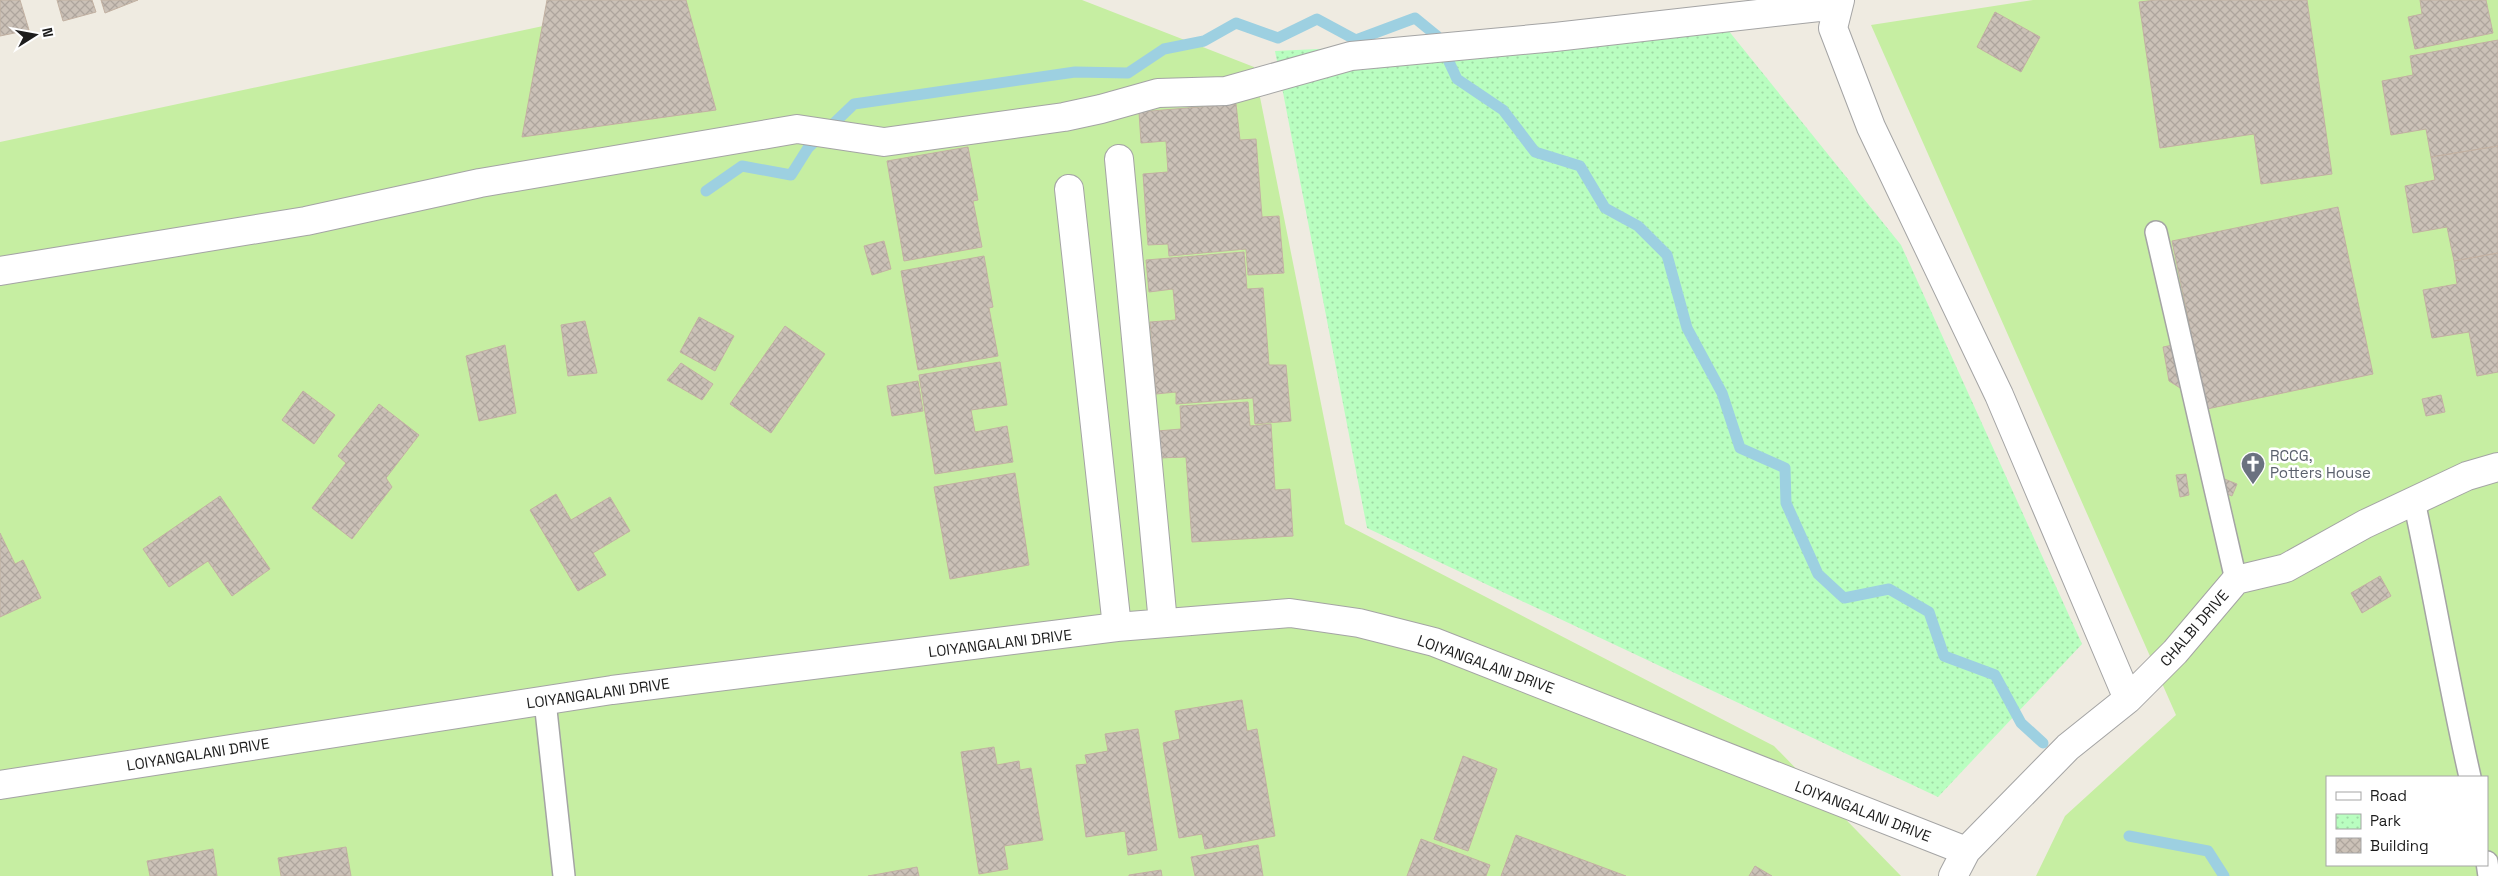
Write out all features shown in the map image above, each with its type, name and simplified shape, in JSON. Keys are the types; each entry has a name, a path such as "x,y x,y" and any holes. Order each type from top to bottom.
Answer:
{"street":[{"path":"0,271 306,221 480,182 788,130 797,129 884,142 1064,117 1101,110 1158,93 1226,91 1351,56 1555,38 1838,2 1833,28 1871,127 1999,395 2128,699"},
{"path":"1119,159 1163,623"},
{"path":"1069,188 1117,627"},
{"name":"CHALBI DRIVE","path":"1953,876 1966,851 2068,747 2128,699 2175,652 2236,580 2286,568 2365,524 2467,476 2498,466"},
{"name":"LOIYANGALANI DRIVE","path":"0,786 612,690 1117,627 1290,613 1359,624 1434,642 1966,851"}],"lane":[{"path":"2156,232 2236,580"},
{"path":"2414,501 2432,583 2449,685 2470,776"},
{"path":"546,701 564,876"}],"green space":[{"path":"665,0 1082,0 1254,67 1345,524 1774,746 1901,876 0,876 0,142"},
{"path":"2033,0 2498,0 2498,876 2036,876 2065,816 2176,715 1871,25"},
{"path":"1728,30 1901,245 2082,644 1938,797 1367,528 1275,51"}],"building":[{"path":"0,0 20,0 29,30 0,36"},
{"path":"57,0 92,0 96,12 63,21"},
{"path":"101,0 138,0 105,13"},
{"path":"547,0 686,0 716,110 522,137"},
{"path":"2156,0 2307,0 2332,174 2261,184 2254,134 2160,148 2139,2"},
{"path":"2420,0 2486,0 2493,33 2415,49 2408,17 2422,14"},
{"path":"1995,12 2040,37 2021,72 1977,47"},
{"path":"2498,40 2498,146 2431,157 2426,129 2391,135 2382,81 2413,75 2410,56"},
{"path":"1236,104 1240,140 1256,139 1262,217 1279,216 1284,273 1248,275 1246,249 1169,256 1168,244 1148,245 1143,174 1168,172 1166,141 1141,143 1139,112"},
{"path":"2498,146 2498,253 2454,261 2447,227 2413,233 2405,186 2435,180 2431,157"},
{"path":"968,147 978,200 973,201 982,247 904,261 887,161"},
{"path":"2338,207 2373,374 2207,409 2172,241"},
{"path":"884,241 891,269 872,275 864,246"},
{"path":"1244,252 1247,289 1263,288 1269,365 1286,365 1291,421 1255,424 1253,398 1176,404 1176,392 1156,394 1150,322 1176,320 1173,289 1149,292 1146,260"},
{"path":"2498,253 2498,372 2477,376 2469,332 2432,338 2423,290 2457,284 2454,261"},
{"path":"984,256 993,307 989,308 998,356 918,370 901,271"},
{"path":"699,317 734,336 715,371 680,352"},
{"path":"585,321 597,373 568,376 561,325"},
{"path":"785,326 825,354 771,433 730,404"},
{"path":"2178,344 2185,391 2169,381 2163,347"},
{"path":"505,345 516,413 479,421 466,356"},
{"path":"1000,362 1007,405 971,410 975,432 1007,426 1013,462 935,474 919,375"},
{"path":"681,363 713,384 702,400 667,380"},
{"path":"918,381 923,411 892,416 887,386"},
{"path":"303,391 335,415 314,444 282,420"},
{"path":"2441,395 2445,412 2426,416 2422,399"},
{"path":"1248,402 1250,426 1271,424 1275,490 1290,489 1293,536 1192,542 1186,457 1159,458 1157,431 1181,429 1180,406"},
{"path":"379,404 419,435 386,478 392,487 352,539 312,508 346,463 338,456"},
{"path":"1015,473 1029,565 950,579 934,487"},
{"path":"2186,474 2189,495 2180,497 2176,475"},
{"path":"2222,478 2237,484 2232,496 2217,490"},
{"path":"556,494 571,520 610,497 630,531 593,553 606,575 578,591 530,510"},
{"path":"220,496 270,569 232,596 208,561 169,587 143,549"},
{"path":"0,533 15,564 23,560 41,598 0,617"},
{"path":"2380,576 2391,596 2362,613 2351,593"},
{"path":"1242,700 1247,731 1257,729 1275,836 1205,849 1202,834 1179,838 1163,743 1180,739 1175,711"},
{"path":"1138,729 1157,850 1128,855 1125,831 1086,837 1076,765 1087,764 1085,755 1108,751 1105,734"},
{"path":"994,747 997,765 1019,761 1020,770 1031,768 1043,840 1004,846 1008,869 979,874 961,752"},
{"path":"1463,756 1497,769 1468,851 1434,839"},
{"path":"1516,835 1626,876 1501,876"},
{"path":"1421,839 1490,865 1486,876 1407,876"},
{"path":"1258,845 1263,876 1195,876 1191,857"},
{"path":"346,847 351,876 281,876 278,858"},
{"path":"213,849 217,876 150,876 147,861"},
{"path":"1755,866 1772,876 1749,876"},
{"path":"917,867 919,876 868,876"},
{"path":"1161,870 1162,876 1129,876 1129,875"}],"waterway":[{"path":"706,191 742,166 791,175 808,148 854,104 1075,72 1128,73 1164,49 1204,41 1236,23 1278,38 1317,19 1356,40 1415,18 1437,36 1457,79 1503,110 1535,152 1580,166 1605,208 1638,226 1667,255 1687,328 1722,393 1740,448 1785,468 1786,503 1818,574 1844,598 1889,589 1929,612 1944,656 1995,675 2021,723 2043,743"},
{"path":"2129,836 2208,851 2224,876"}],"place":[{"name":"RCCG, Potters House","path":"2253,485"}]}
